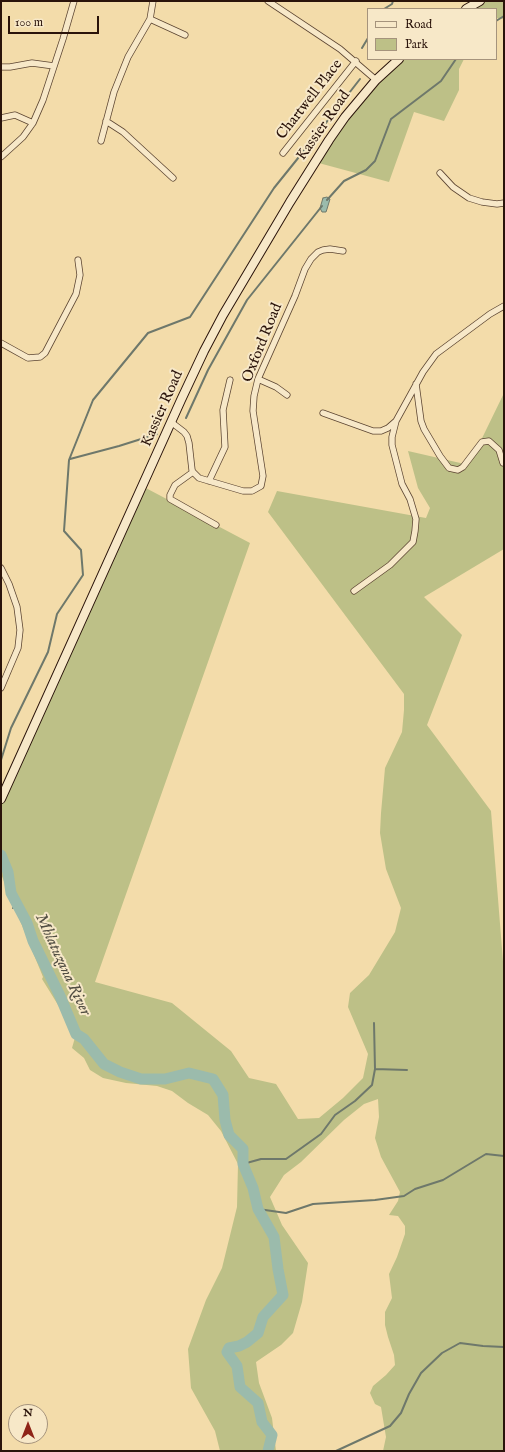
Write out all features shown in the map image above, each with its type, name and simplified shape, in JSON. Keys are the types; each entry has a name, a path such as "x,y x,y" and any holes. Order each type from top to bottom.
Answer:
{"main road":[{"path":"468,8 480,1"},
{"name":"Kassier Road","path":"1,799 171,422 204,351 223,315 286,208 337,128 376,80 398,60"}],"street":[{"path":"1,157 23,136 33,123 43,100 74,1"},
{"path":"101,141 114,92 128,56 150,18 153,1"},
{"path":"268,1 340,49 356,61 376,80"},
{"path":"150,18 185,35"},
{"name":"Chartwell Place","path":"283,153 356,61"},
{"path":"1,67 32,63 54,66"},
{"path":"1,118 15,115 33,123"},
{"path":"106,121 123,132 173,178"},
{"path":"440,173 453,187 469,198 482,202 497,204 504,203"},
{"name":"Oxford Road","path":"193,472 199,478 247,491 258,489 262,484 262,467 253,411 254,396 258,379 295,296 305,269 311,259 318,252 323,250 330,249 343,251"},
{"path":"1,343 28,358 40,357 45,353 76,294 80,275 78,260"},
{"path":"354,591 390,565 413,542 416,519 410,499 402,484 396,462 392,437 396,421 426,366 436,354 490,314 504,306"},
{"path":"258,379 276,387 287,395"},
{"path":"209,481 225,447 223,410 230,380"},
{"path":"416,384 424,429 449,468 458,470 463,467 482,442 489,440 499,450 503,463"},
{"path":"323,413 373,431 381,431 388,428 396,421"},
{"path":"171,422 184,432 188,440 193,472 175,485 170,495 170,499 216,525"},
{"path":"1,568 10,584 17,606 20,630 18,648 1,688"}],"green space":[{"path":"480,1 504,1 504,19 497,18 497,8 468,8"},
{"path":"398,60 464,60 459,69 459,90 444,121 414,112 389,182 315,162 329,140"},
{"path":"504,393 504,549 424,597 462,635 427,725 491,811 504,974 504,1451 383,1451 386,1437 381,1407 375,1404 370,1393 373,1386 395,1365 394,1355 385,1325 385,1312 392,1298 389,1274 405,1234 405,1226 398,1216 389,1215 398,1201 400,1192 381,1157 375,1138 379,1117 378,1099 364,1104 344,1120 301,1162 284,1175 270,1197 282,1225 308,1263 302,1302 293,1333 281,1345 256,1362 259,1383 272,1418 276,1451 220,1451 215,1431 191,1388 188,1349 206,1300 222,1268 237,1207 238,1164 221,1131 208,1115 172,1091 157,1086 126,1083 103,1078 90,1070 84,1058 72,1048 76,1034 42,979 43,977 1,874 1,793 142,486 250,543 95,982 172,1003 231,1051 249,1078 276,1084 298,1119 319,1118 343,1098 363,1078 368,1054 348,1007 350,993 369,975 395,932 401,908 386,869 380,833 385,768 402,732 404,694 268,512 277,491 426,518 430,508 418,488 408,451 469,465"}],"shaded area":[{"path":"327,197 330,199 326,212 322,212 320,208 323,198"}],"waterway":[{"path":"386,8 392,4 393,1"},
{"path":"497,20 504,16"},
{"path":"362,48 367,40"},
{"path":"327,200 344,181 366,170 375,161 391,119 441,81 455,60"},
{"path":"1,760 11,728 48,652 57,614 83,575 81,550 64,531 69,460 93,400 148,333 190,317 274,188 360,79"},
{"path":"186,418 208,370 247,300 322,206"},
{"path":"70,459 157,434"},
{"name":"Mhlatuzana River","path":"1,855 8,872 11,893 27,923 33,941 60,996 76,1034 84,1039 104,1064 120,1072 141,1079 165,1079 189,1073 213,1079 223,1095 225,1120 229,1135 243,1149 243,1164 253,1188 258,1209 274,1237 283,1295 263,1317 258,1333 247,1342 239,1346 229,1348 227,1352 237,1366 240,1387 258,1403 262,1422 272,1435 268,1451"},
{"name":"Mhlatuzana River","path":"13,908 18,905"},
{"path":"243,1164 261,1159 286,1159 321,1134 335,1115 355,1101 372,1085 375,1069 374,1023"},
{"path":"375,1069 407,1070"},
{"path":"258,1209 286,1213 313,1204 375,1200 404,1196 415,1189 443,1180 486,1154 504,1156"},
{"path":"336,1451 390,1426 401,1413 409,1394 421,1373 442,1353 460,1343 504,1347"}]}
